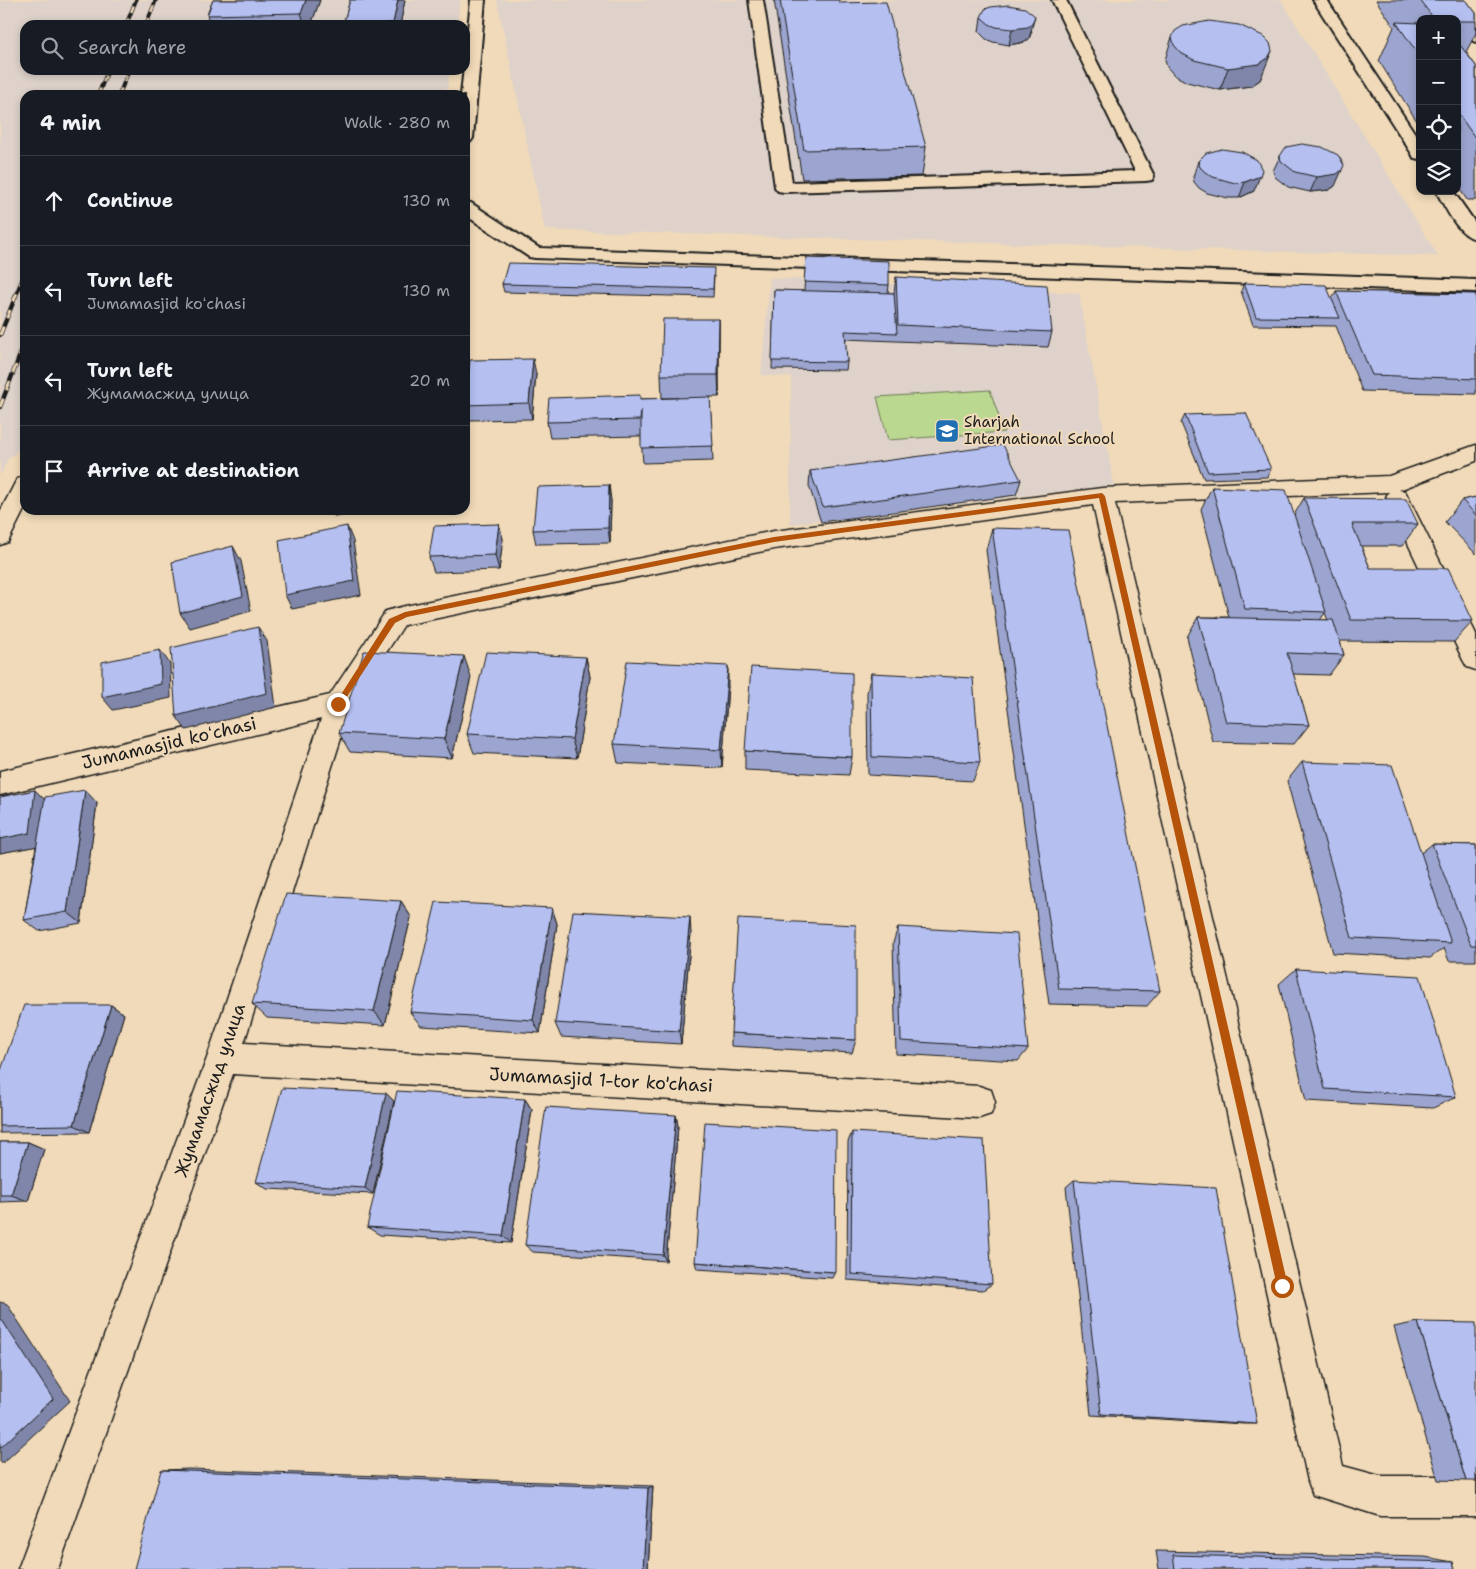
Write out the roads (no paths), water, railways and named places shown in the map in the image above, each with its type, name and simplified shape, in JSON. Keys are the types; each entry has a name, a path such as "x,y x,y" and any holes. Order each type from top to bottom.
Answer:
{"street":[{"path":"1476,453 1391,484 1102,496 1327,1481 1380,1496 1476,1496"},
{"path":"1391,484 1476,660"},
{"path":"0,536 20,495"},
{"name":"Жумамасжид улица","path":"38,1569 223,1058 338,704 395,618 774,540 1102,496"},
{"name":"Jumamasjid koʻchasi","path":"0,783 338,704"},
{"name":"Jumamasjid 1-tor ko'chasi","path":"223,1058 979,1102"}],"lane":[{"path":"470,90 478,0"},
{"path":"756,0 784,187 1146,176 1059,0"},
{"path":"1320,0 1417,150"},
{"path":"1446,0 1476,38"},
{"path":"1448,195 1469,218 1476,234"},
{"path":"470,209 535,252 1476,286"}],"railway":[{"path":"128,20 136,0"},
{"path":"148,20 156,0"},
{"path":"100,90 106,75"},
{"path":"121,90 127,75"},
{"path":"0,335 20,285"},
{"path":"0,407 20,355"}],"place":[{"name":"Sharjah International School","path":"947,431"}]}
